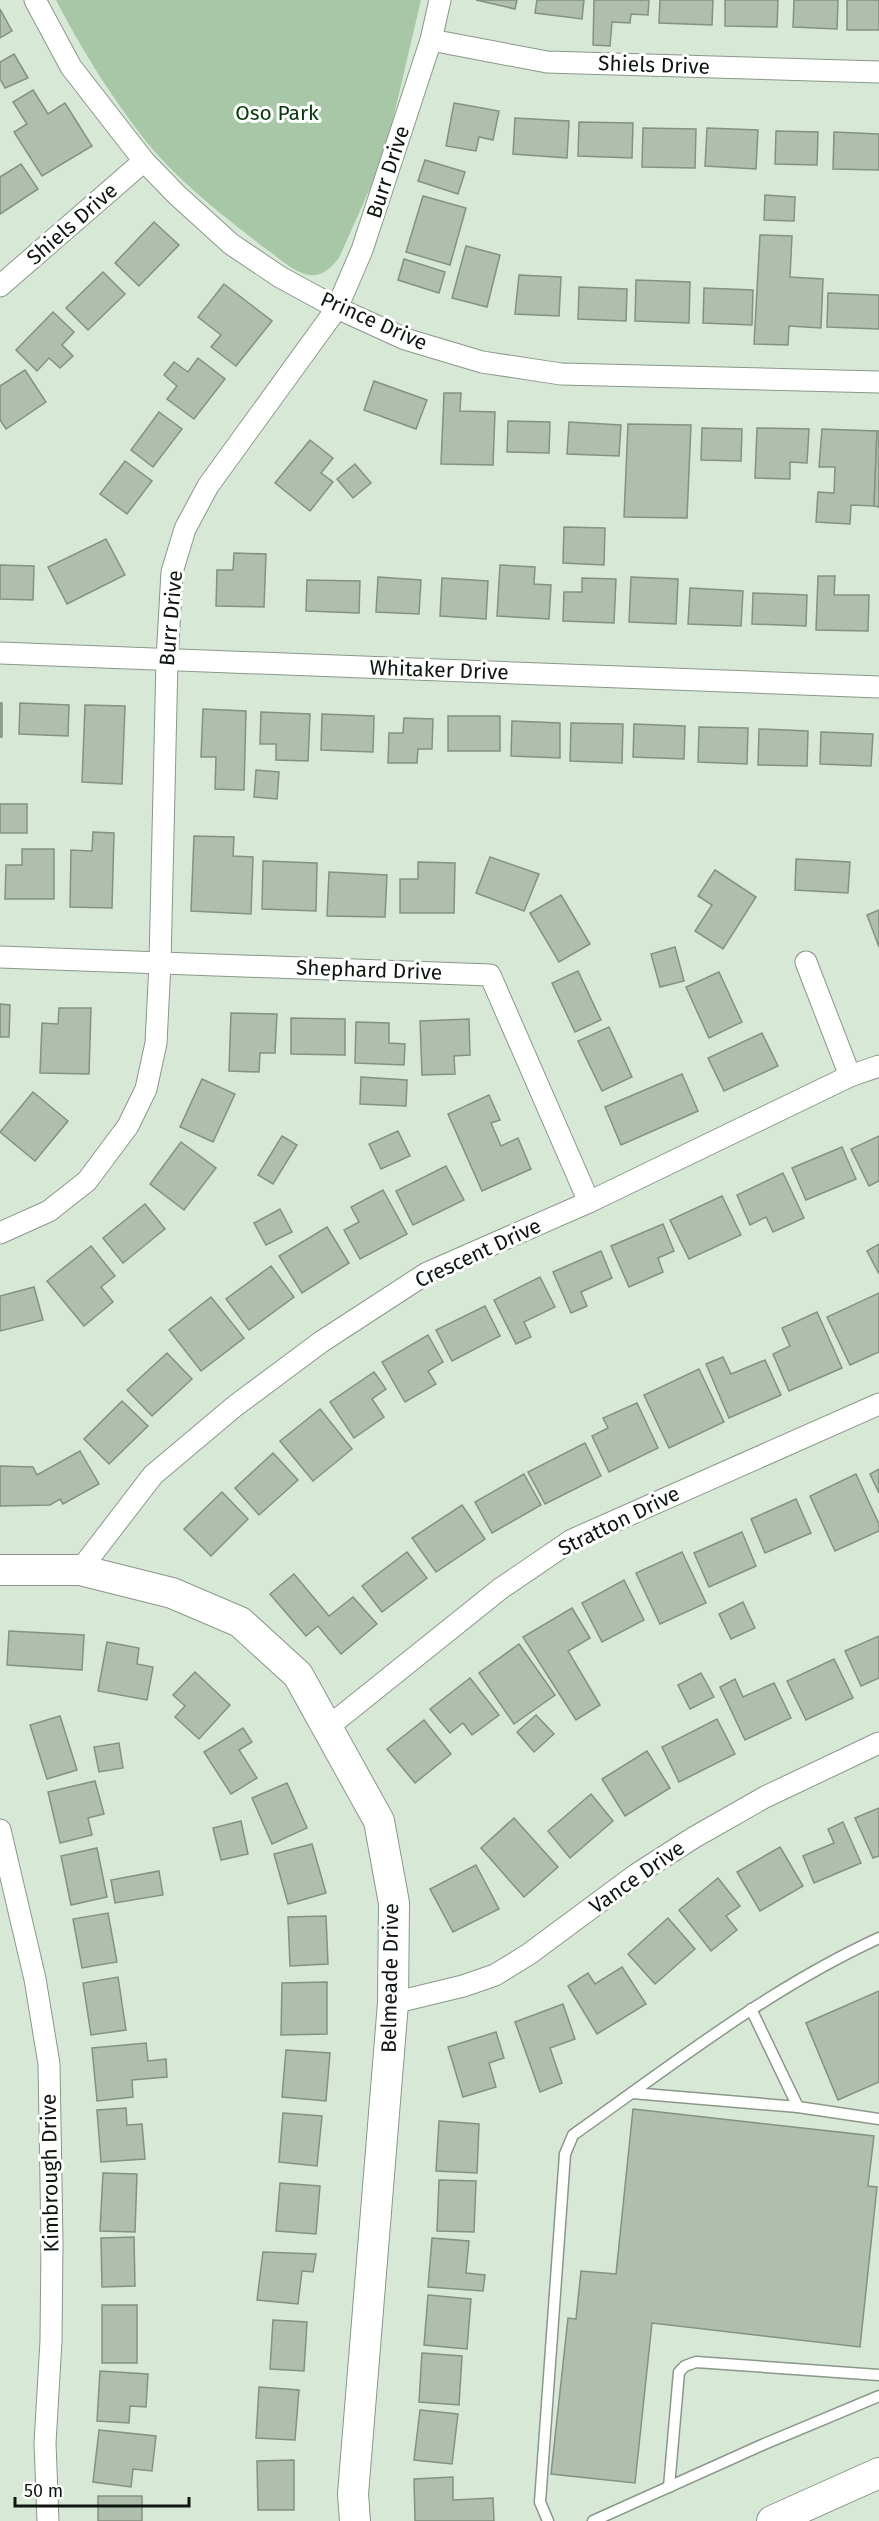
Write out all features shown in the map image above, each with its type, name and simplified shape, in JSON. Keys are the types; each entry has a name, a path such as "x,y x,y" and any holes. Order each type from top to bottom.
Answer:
{"street":[{"name":"Prince Drive","path":"35,0 71,67 144,161 177,195 231,243 280,277 337,308 405,339 482,362 561,374 879,382"},
{"name":"Burr Drive","path":"0,1233 49,1211 87,1181 128,1126 146,1089 156,1043 160,963 166,660 172,572 185,529 208,486 337,308 362,250 431,40 440,0"},
{"name":"Shiels Drive","path":"431,40 547,62 879,72"},
{"name":"Shiels Drive","path":"0,286 144,161"},
{"name":"Whitaker Drive","path":"0,653 879,687"},
{"name":"Shephard Drive","path":"0,957 490,975 589,1202"},
{"path":"806,962 850,1076"},
{"name":"Crescent Drive","path":"80,1570 153,1474 235,1406 321,1342 427,1273 589,1202 850,1076 879,1066"},
{"name":"Stratton Drive","path":"328,1727 500,1588 572,1540 879,1404"},
{"name":"Belmeade Drive","path":"0,1570 80,1570 172,1593 240,1622 298,1675 379,1821 394,1903 393,2003 353,2494 355,2521"},
{"name":"Vance Drive","path":"393,2003 463,1986 495,1975 529,1954 637,1874 693,1838 765,1797 879,1743"},
{"name":"Kimbrough Drive","path":"0,1830 35,1979 49,2064 52,2242 51,2341 45,2443 48,2521"},
{"path":"772,2521 879,2473"}],"lane":[{"path":"548,2521 540,2502 565,2154 573,2135 779,1990 879,1938"},
{"path":"751,2009 798,2107"},
{"path":"632,2093 798,2107 879,2119"},
{"path":"669,2487 679,2372 685,2366 696,2362 879,2375"},
{"path":"593,2521 762,2445 879,2396"}],"green space":[{"name":"Oso Park","path":"56,0 421,0 390,132 371,186 339,258 333,265 326,271 314,275 292,268 184,182 141,135 118,103 85,52"}],"building":[{"path":"476,0 517,0 515,9"},
{"path":"537,0 584,0 582,19 535,13"},
{"path":"594,0 649,0 648,15 631,14 630,23 612,22 610,46 593,45"},
{"path":"660,0 713,0 712,25 659,23"},
{"path":"725,0 778,0 777,27 725,26"},
{"path":"794,0 838,0 837,29 793,27"},
{"path":"847,0 879,0 879,30 847,30"},
{"path":"0,9 12,31 0,38"},
{"path":"14,54 28,78 5,88 0,79 0,62"},
{"path":"33,90 48,114 65,103 92,146 42,176 14,132 27,124 13,102"},
{"path":"454,103 499,111 493,140 479,137 476,151 446,146"},
{"path":"515,118 569,121 567,158 513,154"},
{"path":"579,122 633,123 632,158 578,156"},
{"path":"643,128 696,129 695,168 642,167"},
{"path":"707,128 758,130 756,169 705,166"},
{"path":"776,131 818,132 817,165 775,164"},
{"path":"834,132 879,134 879,170 833,169"},
{"path":"425,160 465,172 458,194 418,181"},
{"path":"21,164 38,189 0,214 0,177"},
{"path":"765,195 795,197 794,221 764,220"},
{"path":"423,196 466,208 450,265 406,252"},
{"path":"154,222 179,245 139,286 115,263"},
{"path":"760,235 792,236 790,277 823,279 821,328 789,326 788,345 754,344"},
{"path":"466,246 500,255 487,307 452,298"},
{"path":"404,259 445,272 439,293 398,280"},
{"path":"103,272 125,294 88,330 66,308"},
{"path":"519,275 561,277 559,316 515,314"},
{"path":"636,280 690,282 689,323 635,321"},
{"path":"224,284 272,321 236,366 211,347 221,335 198,317"},
{"path":"579,287 627,289 626,321 578,319"},
{"path":"704,288 753,290 752,325 703,323"},
{"path":"828,293 879,295 879,329 827,327"},
{"path":"53,312 74,332 62,345 73,356 60,368 49,358 37,371 16,350"},
{"path":"198,358 225,379 194,419 167,399 177,386 164,375 174,362 188,372"},
{"path":"25,370 46,402 6,429 0,420 0,386"},
{"path":"374,381 427,400 416,429 364,410"},
{"path":"444,393 461,393 460,411 495,412 493,465 441,464"},
{"path":"159,412 182,429 153,467 131,450"},
{"path":"508,421 550,422 549,453 507,452"},
{"path":"569,422 621,425 619,456 567,454"},
{"path":"628,424 691,425 687,518 624,517"},
{"path":"702,428 742,429 741,461 701,460"},
{"path":"757,428 809,429 807,463 790,462 790,479 755,478"},
{"path":"822,429 877,431 874,506 851,505 850,524 816,522 818,492 834,493 835,467 819,467"},
{"path":"877,431 879,431 879,507 874,506"},
{"path":"310,440 333,458 321,473 333,482 310,511 275,483"},
{"path":"125,461 152,481 127,514 100,494"},
{"path":"355,464 371,483 353,498 337,479"},
{"path":"564,527 605,528 604,565 563,563"},
{"path":"106,539 125,575 67,604 48,567"},
{"path":"234,553 266,554 264,607 216,606 217,570 233,570"},
{"path":"0,565 34,566 33,600 0,599"},
{"path":"500,565 535,567 534,584 551,585 549,619 497,616"},
{"path":"818,576 835,576 834,595 869,595 868,631 816,630"},
{"path":"378,577 421,580 419,614 376,612"},
{"path":"631,577 678,579 676,624 629,622"},
{"path":"442,578 488,581 486,619 440,616"},
{"path":"582,578 616,579 614,623 563,621 564,592 582,592"},
{"path":"307,580 360,581 359,613 306,611"},
{"path":"690,588 743,591 741,626 688,624"},
{"path":"753,593 807,595 806,626 752,624"},
{"path":"0,703 2,703 2,737 0,737"},
{"path":"20,703 69,705 68,736 19,734"},
{"path":"85,705 125,706 122,784 82,782"},
{"path":"203,709 246,711 244,790 215,789 216,757 201,757"},
{"path":"261,712 310,714 308,761 276,760 276,744 260,744"},
{"path":"322,714 374,716 373,752 321,750"},
{"path":"448,716 500,716 500,751 448,751"},
{"path":"404,718 433,719 432,749 418,749 417,763 388,763 389,733 403,733"},
{"path":"512,721 560,723 560,758 511,756"},
{"path":"571,723 623,724 622,763 570,761"},
{"path":"634,724 685,726 684,759 633,757"},
{"path":"699,727 748,728 747,764 698,762"},
{"path":"759,729 808,731 807,766 758,765"},
{"path":"821,732 873,734 871,766 820,764"},
{"path":"256,770 279,772 277,799 254,797"},
{"path":"0,804 27,804 27,833 0,833"},
{"path":"93,832 114,833 112,908 70,907 71,850 92,851"},
{"path":"194,836 234,837 233,856 253,857 251,914 191,911"},
{"path":"22,849 54,849 54,899 5,899 6,865 22,865"},
{"path":"490,857 539,874 524,911 476,893"},
{"path":"796,859 850,862 848,893 795,890"},
{"path":"263,861 317,863 316,911 262,909"},
{"path":"418,862 455,863 454,913 400,913 400,879 418,879"},
{"path":"715,870 756,897 723,949 695,931 712,905 698,896"},
{"path":"329,872 387,875 385,917 327,916"},
{"path":"561,895 590,944 559,962 530,913"},
{"path":"879,910 879,947 867,915"},
{"path":"675,947 684,981 660,987 651,954"},
{"path":"578,971 601,1020 575,1032 552,983"},
{"path":"719,972 742,1022 709,1038 686,987"},
{"path":"0,1004 10,1005 9,1037 0,1037"},
{"path":"59,1008 91,1008 89,1074 40,1073 42,1023 58,1024"},
{"path":"231,1013 277,1014 275,1053 260,1053 259,1072 229,1071"},
{"path":"291,1018 345,1019 345,1055 291,1054"},
{"path":"469,1019 470,1055 454,1056 455,1074 422,1075 420,1021"},
{"path":"356,1022 389,1023 389,1043 405,1044 404,1065 355,1063"},
{"path":"609,1027 632,1077 602,1091 578,1041"},
{"path":"762,1033 778,1066 724,1091 708,1058"},
{"path":"682,1074 698,1111 621,1145 605,1107"},
{"path":"361,1077 407,1080 406,1106 360,1104"},
{"path":"202,1079 235,1094 213,1142 180,1127"},
{"path":"33,1092 68,1121 35,1161 0,1132"},
{"path":"489,1095 500,1120 491,1123 501,1146 518,1138 531,1169 482,1191 448,1114"},
{"path":"398,1131 410,1156 381,1169 369,1144"},
{"path":"282,1136 297,1145 273,1184 258,1175"},
{"path":"879,1136 879,1181 869,1186 851,1149"},
{"path":"181,1142 216,1168 184,1210 150,1184"},
{"path":"842,1147 856,1179 806,1200 792,1168"},
{"path":"446,1166 464,1200 413,1225 396,1191"},
{"path":"783,1173 804,1218 773,1232 766,1217 750,1225 737,1195"},
{"path":"383,1190 407,1234 360,1259 344,1230 359,1222 351,1207"},
{"path":"722,1196 741,1235 689,1259 670,1220"},
{"path":"145,1204 165,1229 123,1263 103,1238"},
{"path":"280,1209 292,1232 266,1245 254,1223"},
{"path":"663,1224 674,1251 658,1258 663,1272 629,1287 611,1246"},
{"path":"327,1227 349,1263 302,1293 279,1256"},
{"path":"879,1244 879,1274 867,1251"},
{"path":"91,1246 115,1276 101,1287 113,1302 84,1326 47,1281"},
{"path":"601,1251 612,1278 581,1292 587,1306 571,1313 553,1272"},
{"path":"271,1266 294,1297 249,1330 226,1299"},
{"path":"540,1277 555,1307 524,1322 531,1337 516,1344 494,1300"},
{"path":"34,1287 43,1320 0,1331 0,1296"},
{"path":"879,1293 879,1352 850,1365 827,1317"},
{"path":"211,1297 244,1338 201,1371 169,1330"},
{"path":"485,1306 500,1336 452,1361 436,1330"},
{"path":"817,1312 842,1368 789,1391 773,1354 790,1346 782,1328"},
{"path":"428,1335 443,1362 428,1371 436,1384 405,1402 382,1362"},
{"path":"167,1353 192,1379 152,1416 127,1390"},
{"path":"723,1357 731,1374 765,1360 781,1395 729,1418 706,1364"},
{"path":"699,1369 724,1422 669,1448 644,1395"},
{"path":"374,1372 386,1389 372,1399 384,1417 354,1438 330,1402"},
{"path":"122,1401 148,1426 109,1464 84,1439"},
{"path":"637,1403 658,1448 609,1472 592,1436 608,1428 603,1418"},
{"path":"320,1409 352,1449 313,1481 280,1441"},
{"path":"585,1443 601,1476 545,1504 528,1472"},
{"path":"80,1451 99,1484 63,1504 60,1499 50,1505 0,1506 0,1466 33,1467 37,1475"},
{"path":"273,1453 298,1480 259,1515 235,1488"},
{"path":"879,1469 879,1493 870,1474"},
{"path":"524,1474 541,1505 492,1533 475,1502"},
{"path":"856,1474 879,1524 879,1531 835,1551 810,1496"},
{"path":"222,1492 248,1519 211,1556 184,1529"},
{"path":"796,1499 811,1533 765,1553 751,1519"},
{"path":"462,1505 485,1539 436,1572 412,1538"},
{"path":"742,1532 756,1566 709,1587 694,1553"},
{"path":"407,1552 427,1578 382,1612 362,1586"},
{"path":"682,1552 706,1603 660,1624 636,1573"},
{"path":"294,1574 329,1616 353,1597 377,1624 341,1654 318,1626 306,1636 270,1594"},
{"path":"624,1580 644,1620 602,1642 582,1603"},
{"path":"743,1602 755,1628 731,1639 719,1614"},
{"path":"572,1608 590,1638 568,1651 600,1705 576,1720 523,1637"},
{"path":"9,1631 84,1635 82,1670 7,1665"},
{"path":"879,1636 879,1678 861,1686 845,1651"},
{"path":"107,1642 139,1648 137,1664 153,1667 147,1700 98,1691"},
{"path":"519,1644 555,1695 514,1724 479,1673"},
{"path":"834,1659 853,1698 806,1720 787,1681"},
{"path":"195,1672 230,1705 199,1739 175,1717 185,1706 173,1695"},
{"path":"701,1673 714,1697 690,1709 678,1685"},
{"path":"470,1678 499,1715 472,1735 463,1723 450,1733 430,1709"},
{"path":"735,1679 743,1697 774,1683 791,1718 745,1740 720,1687"},
{"path":"536,1715 554,1734 534,1752 517,1732"},
{"path":"60,1716 77,1770 47,1779 30,1725"},
{"path":"717,1719 735,1754 679,1782 662,1747"},
{"path":"424,1720 451,1754 415,1783 387,1749"},
{"path":"243,1728 252,1742 239,1750 257,1778 231,1794 204,1752"},
{"path":"119,1743 123,1768 99,1772 94,1747"},
{"path":"647,1751 670,1788 625,1816 602,1779"},
{"path":"95,1781 104,1814 88,1818 92,1835 60,1843 48,1792"},
{"path":"287,1783 307,1828 272,1844 252,1798"},
{"path":"591,1794 613,1821 570,1858 548,1831"},
{"path":"879,1808 879,1856 873,1858 855,1818"},
{"path":"514,1818 558,1867 524,1897 481,1848"},
{"path":"241,1821 248,1854 221,1860 213,1828"},
{"path":"843,1822 861,1863 814,1883 803,1856 834,1843 828,1829"},
{"path":"312,1844 326,1893 288,1904 274,1854"},
{"path":"780,1847 803,1886 760,1911 737,1872"},
{"path":"97,1848 107,1897 71,1905 61,1856"},
{"path":"476,1865 499,1909 453,1932 430,1889"},
{"path":"159,1871 163,1895 115,1903 111,1880"},
{"path":"718,1878 740,1906 726,1916 737,1930 711,1951 679,1910"},
{"path":"108,1913 117,1962 82,1968 73,1919"},
{"path":"326,1916 328,1964 290,1966 288,1917"},
{"path":"668,1918 695,1949 655,1984 628,1954"},
{"path":"622,1967 646,2004 597,2034 568,1986 588,1973 595,1984"},
{"path":"118,1977 126,2030 91,2035 83,1983"},
{"path":"327,1982 327,2034 281,2035 282,1983"},
{"path":"879,1991 879,2082 838,2100 806,2023"},
{"path":"563,2004 575,2039 550,2048 562,2083 540,2092 515,2022"},
{"path":"496,2032 504,2058 489,2063 496,2087 463,2097 448,2047"},
{"path":"146,2043 148,2061 166,2059 167,2077 132,2080 133,2097 97,2101 92,2048"},
{"path":"286,2050 330,2053 326,2101 282,2097"},
{"path":"126,2108 127,2125 142,2124 145,2159 101,2162 97,2110"},
{"path":"633,2109 874,2136 868,2186 877,2187 860,2347 652,2323 635,2483 551,2474 568,2318 576,2319 581,2271 616,2274"},
{"path":"283,2113 322,2116 317,2166 279,2162"},
{"path":"439,2121 479,2124 477,2173 436,2171"},
{"path":"103,2173 137,2174 135,2232 100,2231"},
{"path":"439,2180 476,2181 474,2232 437,2231"},
{"path":"280,2183 320,2186 316,2234 276,2231"},
{"path":"134,2237 135,2286 102,2287 101,2238"},
{"path":"432,2238 469,2241 466,2273 485,2275 483,2291 428,2287"},
{"path":"263,2252 316,2254 313,2272 302,2271 298,2304 257,2300"},
{"path":"428,2295 471,2299 467,2349 424,2345"},
{"path":"102,2305 137,2305 137,2363 102,2363"},
{"path":"273,2320 307,2322 304,2371 270,2369"},
{"path":"422,2353 462,2356 459,2405 419,2402"},
{"path":"100,2371 148,2374 146,2407 130,2406 129,2423 97,2421"},
{"path":"259,2387 299,2390 295,2440 256,2438"},
{"path":"420,2410 458,2414 452,2464 414,2460"},
{"path":"99,2430 156,2436 152,2471 133,2469 131,2487 93,2482"},
{"path":"294,2460 294,2510 258,2510 257,2461"},
{"path":"453,2477 453,2500 493,2498 494,2521 415,2521 414,2479"},
{"path":"98,2496 142,2496 142,2521 98,2521"}]}
